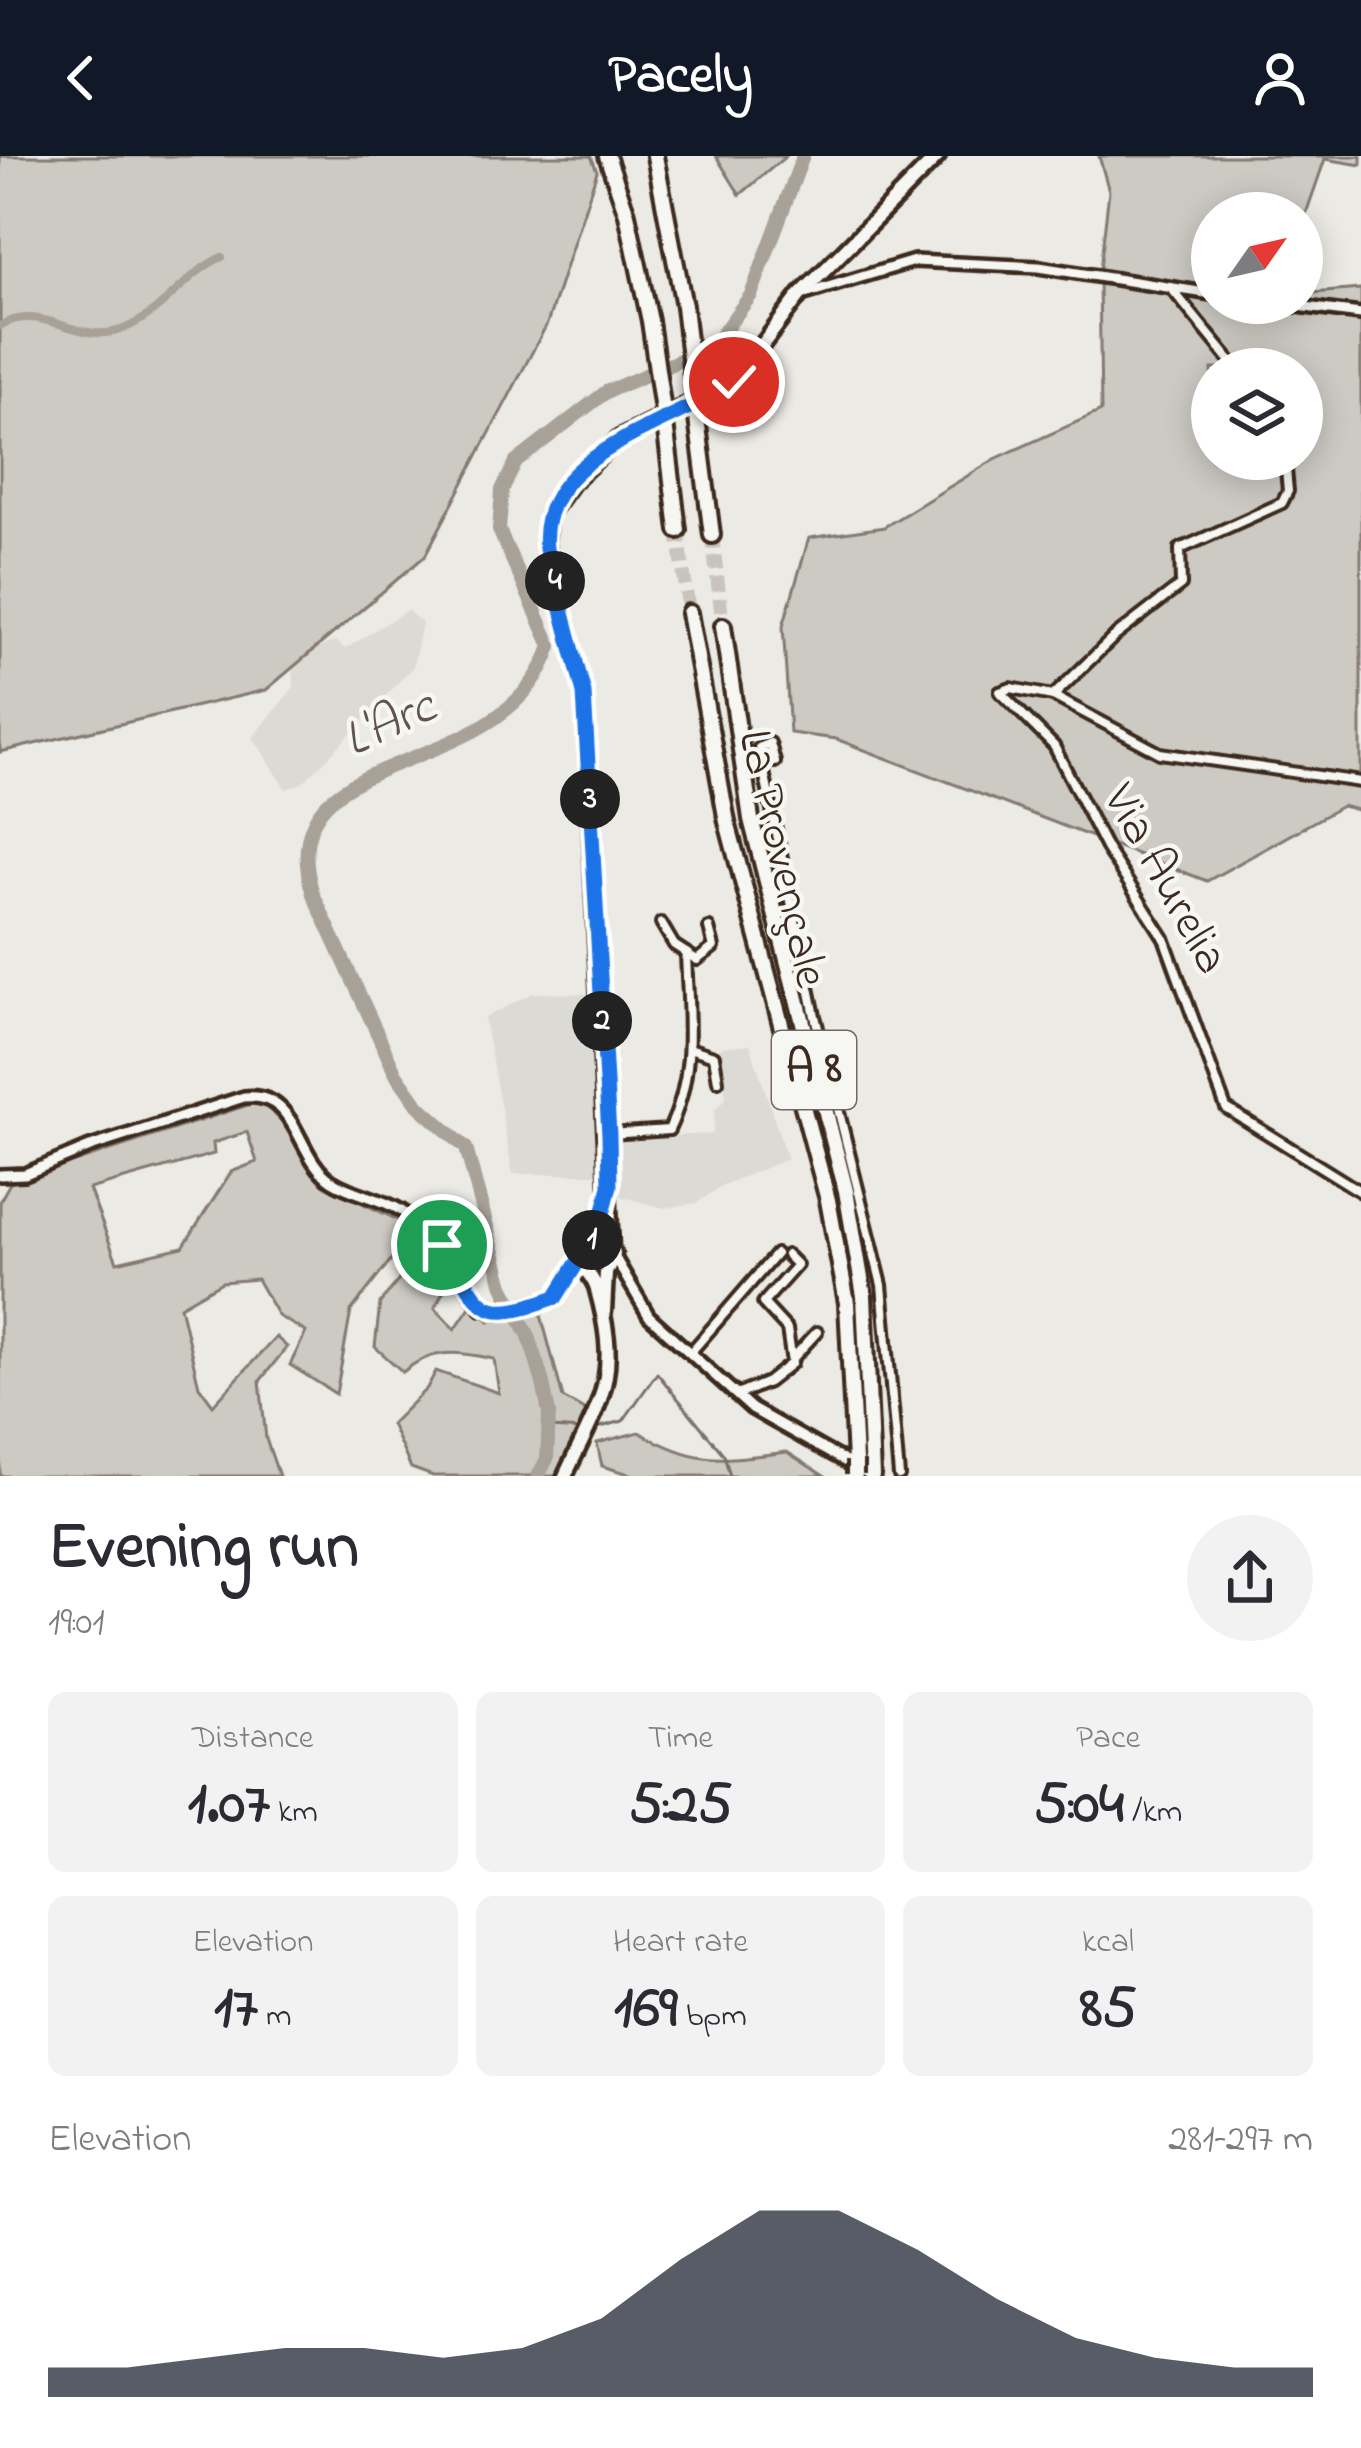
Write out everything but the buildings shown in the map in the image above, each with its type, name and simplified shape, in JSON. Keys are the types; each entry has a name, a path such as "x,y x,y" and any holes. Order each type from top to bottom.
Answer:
{"highway":[{"path":"607,156 627,214 650,321 678,530"},
{"path":"656,156 684,306 712,535"},
{"name":"La Provençale","path":"689,613 727,823 829,1200 847,1303 855,1471"},
{"name":"La Provençale","path":"723,626 751,819 846,1191 864,1296 872,1474"}],"main road":[{"path":"565,1476 611,1366 604,1312 611,1262 609,1135 584,693 546,549 545,526 559,496 610,446 734,382 800,295 938,156"},
{"path":"604,1312 582,1269 610,1186"},
{"path":"592,1240 611,1262"},
{"path":"582,1269 611,1262"}],"street":[{"path":"800,295 914,261 1039,267 1191,291"},
{"path":"1171,288 1220,348"},
{"path":"1323,309 1361,314"},
{"path":"1287,480 1282,503 1180,549 1181,585 1114,637 1054,696 1160,753 1361,782"},
{"name":"Via Aurelia","path":"1054,696 1010,688 1000,692 1032,718 1054,746 1106,848 1164,938 1218,1093 1237,1118 1361,1192"},
{"path":"775,762 770,743 759,748 815,1016 882,1286 898,1476"},
{"path":"661,923 697,960 712,951 709,928"},
{"path":"609,1135 669,1130 690,1076 686,953"},
{"path":"689,1048 713,1056 718,1081"},
{"path":"0,1175 25,1174 90,1147 255,1096 274,1101 288,1115 332,1181 387,1202 423,1225 477,1303 497,1311 549,1300 582,1269"},
{"path":"690,1353 782,1255 797,1264 763,1304 787,1329 793,1358"},
{"path":"611,1262 649,1316 735,1395 782,1430 872,1474"},
{"path":"735,1395 768,1382 818,1332"}],"shaded area":[{"path":"0,156 591,156 597,171 547,324 425,556 266,690 0,752"},
{"path":"716,156 786,156 740,195"},
{"path":"1099,156 1361,156 1361,165 1325,159 1314,192 1191,192 1191,324 1323,324 1323,292 1361,289 1361,811 1342,806 1207,881 836,739 790,733 783,626 809,538 884,527 995,459 1101,411 1099,277 1109,191"},
{"path":"407,610 422,623 413,667 321,765 302,783 286,789 253,737 294,687 293,658 336,641 345,649"},
{"path":"533,993 590,994 600,1174 513,1174 484,1018"},
{"path":"750,1044 787,1159 721,1186 697,1203 664,1208 620,1196 616,1138 713,1134 715,1110 726,1097 720,1047"},
{"path":"257,1102 288,1129 321,1181 415,1229 351,1311 336,1394 290,1365 306,1332 278,1316 257,1279 222,1282 180,1306 199,1386 213,1405 276,1337 287,1347 260,1381 266,1439 279,1476 0,1476 0,1201 10,1183","holes":["247,1132 257,1162 231,1172 183,1247 117,1262 89,1189 214,1154 213,1143"]},
{"path":"431,1240 453,1272 435,1308 455,1329 472,1304 489,1321 540,1311 563,1398 588,1412 556,1476 433,1476 411,1468 391,1424 427,1388 436,1371 499,1393 494,1359 435,1355 403,1372 375,1347 380,1303"},
{"path":"639,1432 678,1451 710,1458 787,1452 824,1476 636,1476 602,1466 597,1443"}],"waterway":[{"name":"L'Arc","path":"538,1476 547,1459 549,1414 543,1383 529,1336 503,1286 466,1148 418,1105 396,1074 313,894 307,844 323,808 354,784 487,723 525,691 551,646 499,530 502,490 516,462 606,392 713,346 751,295 803,156"},
{"path":"0,326 29,318 87,332 117,331 146,316 222,257"},
{"path":"593,1429 623,1421 657,1373 724,1455 730,1476"},
{"path":"549,1428 583,1430"}],"tunnel":[{"path":"678,530 689,613"},
{"path":"712,535 723,626"}],"route":[{"path":"442,1245 477,1303 482,1309 497,1311 556,1297 600,1226 610,1186 609,1135 584,693 546,549 545,526 559,496 610,446 734,382"}]}
